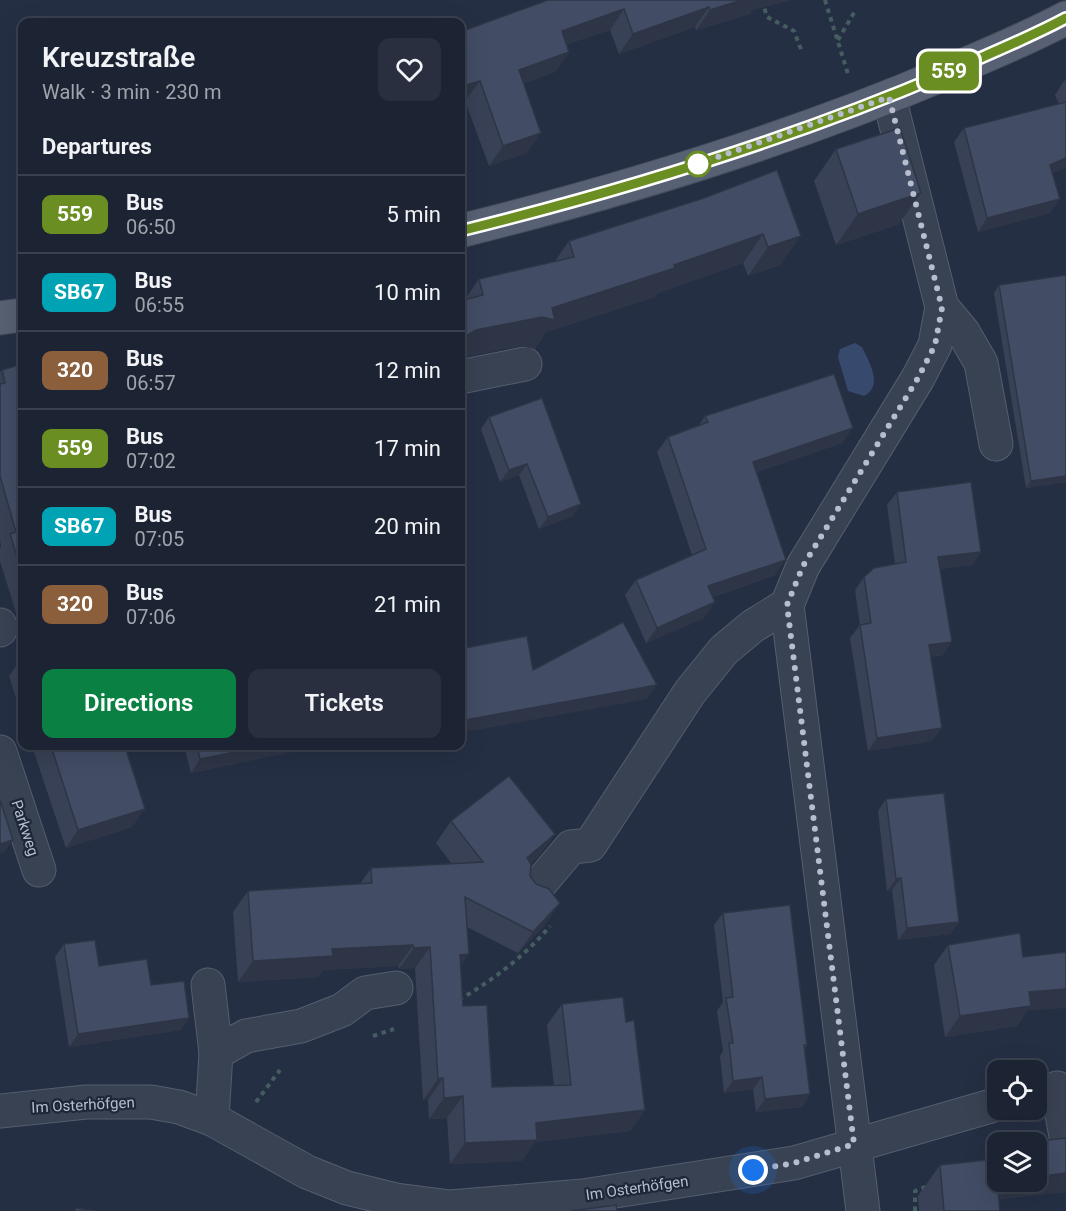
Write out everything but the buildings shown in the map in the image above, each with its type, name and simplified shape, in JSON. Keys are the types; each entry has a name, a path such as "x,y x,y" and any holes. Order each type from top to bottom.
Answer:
{"main road":[{"path":"465,230 643,181 874,103 1040,32 1066,18"},
{"path":"0,318 18,316"}],"street":[{"path":"874,103 942,308 963,332 981,363 996,444"},
{"path":"863,1211 787,605 803,566 918,378 935,345 942,308"},
{"path":"465,376 525,364"},
{"path":"533,892 571,847 590,845 690,692 724,650 753,626 787,605"},
{"path":"0,625 0,630"},
{"name":"Parkweg","path":"0,752 39,870"},
{"path":"208,985 216,1053 212,1119"},
{"path":"216,1053 246,1036 301,1026 342,1011 365,993 396,988"},
{"path":"1053,1089 1066,1136"},
{"name":"Im Osterhöfgen","path":"0,1111 86,1102 151,1102 179,1107 212,1119 307,1172 347,1188 396,1200 450,1209 584,1196 794,1163 987,1107"}],"path":[{"path":"762,0 767,17 795,31 802,52"},
{"path":"825,0 838,41 874,103"},
{"path":"838,41 855,11"},
{"path":"915,1211 915,1191 931,1185"}],"water":[{"path":"855,343 862,347 873,373 873,386 864,396 848,391 838,357 840,349"}],"bus line":[{"name":"559","path":"465,230 643,181 859,109 1040,32 1066,18"}],"route":[{"path":"698,164 889,97 942,308 935,345 918,378 803,566 792,587 787,605 854,1144 794,1163 753,1170"}]}
